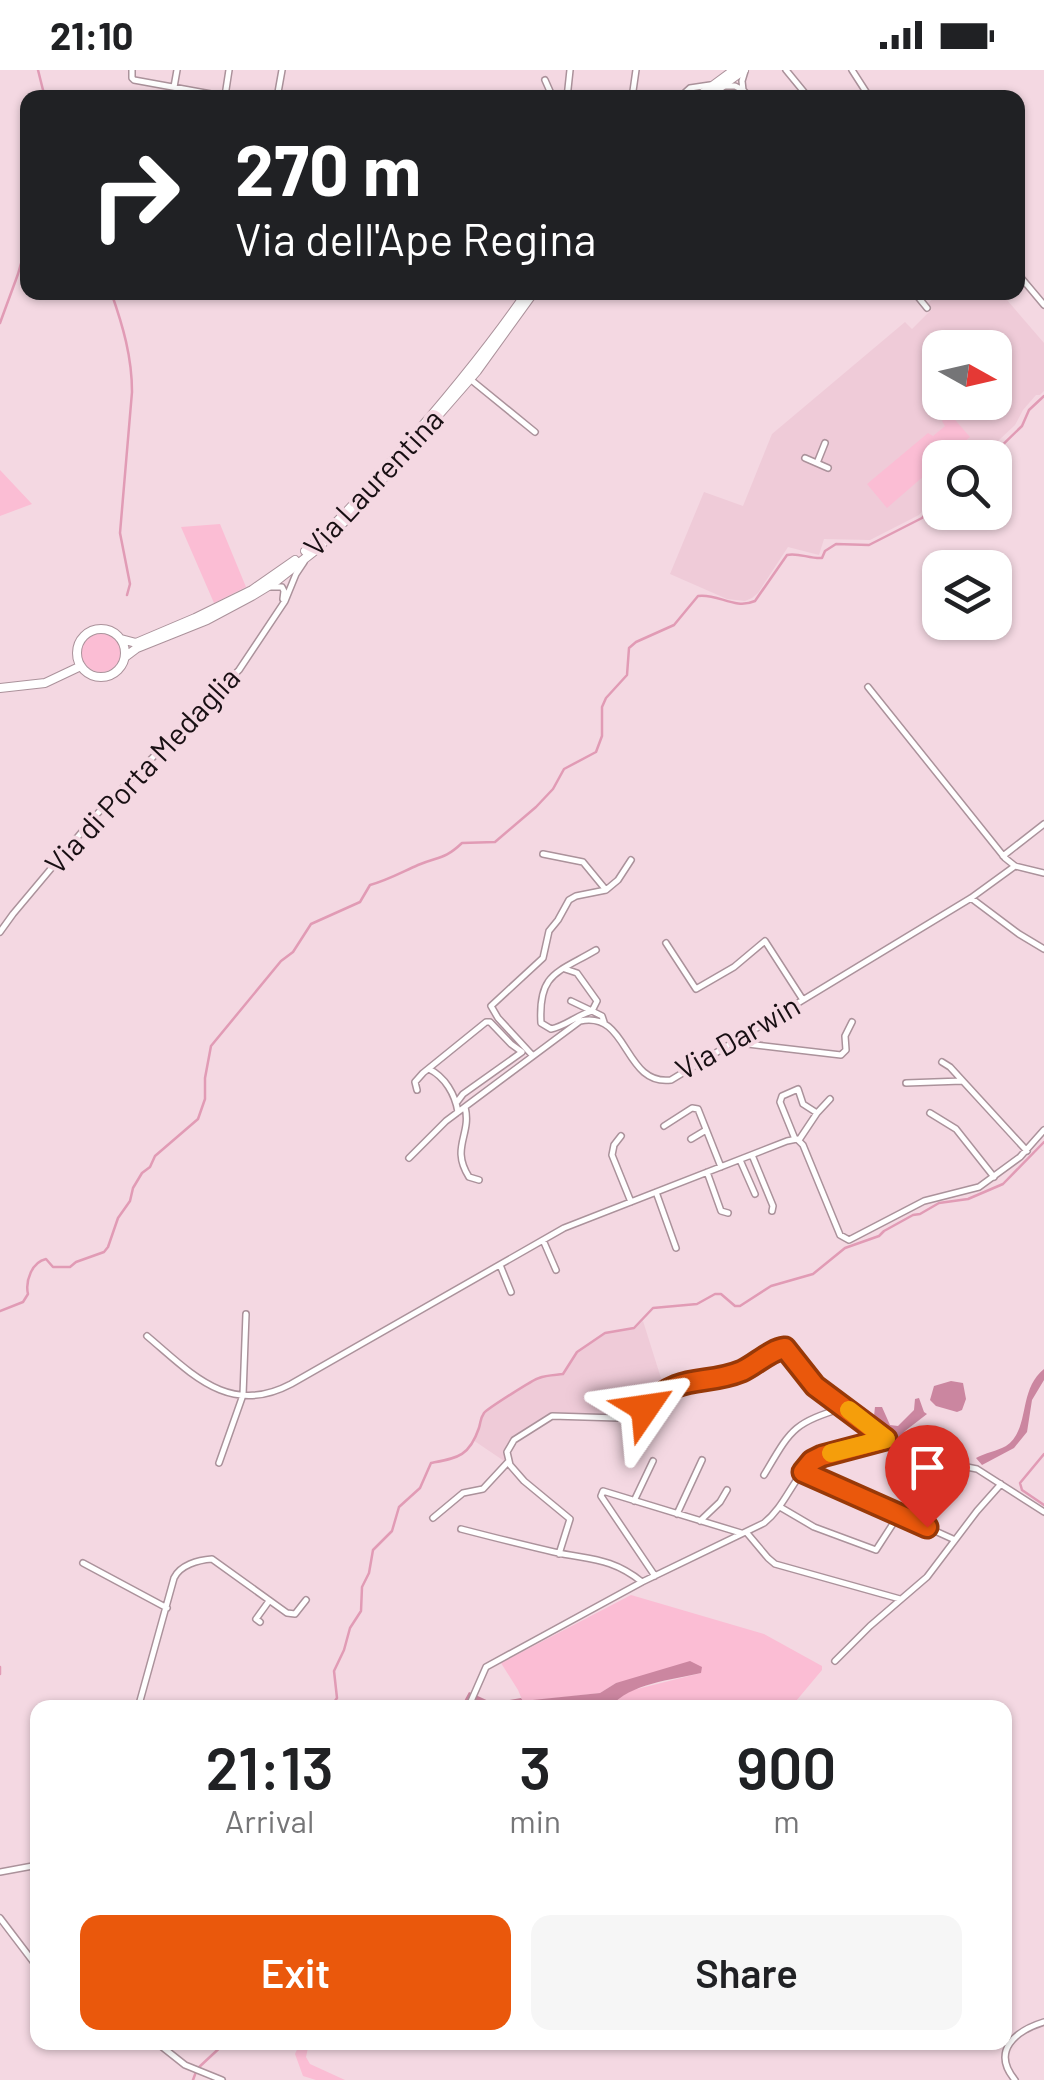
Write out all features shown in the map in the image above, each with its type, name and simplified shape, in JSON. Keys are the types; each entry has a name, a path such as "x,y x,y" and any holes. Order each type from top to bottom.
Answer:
{"main road":[{"path":"713,90 734,70"},
{"path":"710,90 745,70"},
{"name":"Via Laurentina","path":"121,639 137,642 225,604 270,578 317,541 354,504 480,358 525,300"},
{"name":"Via Laurentina","path":"124,656 208,620 258,593 309,555 348,518 470,379 526,300"},
{"path":"109,630 121,639 124,656 119,668 109,675 97,676 82,666 79,645 87,633 109,630"},
{"path":"0,688 47,682 82,666"}],"street":[{"path":"174,87 178,70"},
{"path":"688,90 731,85 743,90 745,70"},
{"path":"786,70 802,90"},
{"path":"132,74 191,90"},
{"path":"545,80 549,90"},
{"path":"1025,283 1044,306"},
{"path":"921,300 928,308"},
{"path":"470,379 535,432"},
{"path":"816,463 824,443"},
{"path":"805,458 828,468"},
{"name":"Via di Porta Medaglia","path":"0,932 96,814 239,670 285,601 309,555"},
{"path":"258,593 282,587 280,606"},
{"path":"868,687 1003,856 1015,866 1044,873"},
{"path":"1003,856 1044,824"},
{"path":"543,854 583,862 593,872 602,892"},
{"path":"533,1056 491,1006 543,958 549,931 569,900 602,892 618,880 630,860"},
{"name":"Via Darwin","path":"604,1022 642,1070 663,1081 675,1078 971,898 1015,866"},
{"path":"971,898 1044,948"},
{"path":"666,943 696,989 734,967 765,941 803,1000"},
{"path":"565,968 577,973 596,999 596,1006 551,1029 541,1023 543,991 552,976 565,968 596,950"},
{"path":"571,1001 602,1016 604,1022"},
{"path":"417,1090 416,1080 488,1021 522,1052 457,1102"},
{"path":"409,1158 465,1106 580,1021 604,1022"},
{"path":"740,1038 748,1044 841,1055 846,1050 845,1036 852,1022"},
{"path":"942,1062 1027,1151"},
{"path":"429,1068 449,1086 458,1112"},
{"path":"906,1084 962,1081"},
{"path":"817,1113 803,1104 798,1089 782,1096 780,1102 797,1140 806,1149 845,1239 924,1201 972,1190 1027,1151 1044,1130"},
{"path":"147,1336 206,1384 242,1396 268,1394 564,1228 797,1140 830,1099"},
{"path":"465,1106 467,1124 460,1153 464,1171 479,1180"},
{"path":"664,1126 694,1107 698,1109 721,1167"},
{"path":"930,1112 956,1129 994,1177"},
{"path":"691,1140 706,1130"},
{"path":"621,1136 612,1155 631,1202"},
{"path":"752,1154 772,1211"},
{"path":"740,1160 755,1194"},
{"path":"707,1172 721,1211 728,1213"},
{"path":"656,1192 676,1248"},
{"path":"542,1240 556,1270"},
{"path":"500,1265 511,1292"},
{"path":"220,1463 242,1396 246,1314"},
{"path":"560,1554 570,1519 524,1481 508,1462 512,1442 549,1417 632,1415 672,1387 734,1374 782,1348 815,1386 886,1439 926,1459 974,1468 1044,1512"},
{"path":"764,1475 794,1429 845,1407"},
{"path":"472,1700 486,1667 642,1582 768,1520 812,1461 886,1439"},
{"path":"677,1514 702,1460"},
{"path":"434,1518 463,1493 482,1490 508,1462"},
{"path":"634,1500 653,1462"},
{"path":"803,1472 954,1540"},
{"path":"834,1661 927,1577 1000,1484"},
{"path":"700,1521 728,1490"},
{"path":"655,1576 602,1496 604,1491 746,1533 775,1564 901,1600"},
{"path":"780,1507 817,1528 876,1550 899,1515"},
{"path":"461,1529 605,1561 642,1582"},
{"path":"140,1700 177,1572 209,1558 292,1615 306,1600"},
{"path":"84,1563 167,1608"},
{"path":"260,1622 256,1619 269,1601"},
{"path":"0,1872 30,1866"},
{"path":"0,1918 30,1957"},
{"path":"1012,2044 1022,2030 1044,2022"},
{"path":"167,2050 196,2070 222,2080"},
{"path":"1008,2050 1005,2066 1016,2080"}],"shaded area":[{"path":"932,300 1007,300 1044,343 1044,391 1036,395 999,440 922,440 919,515 870,540 824,539 819,555 788,547 752,598 727,599 670,574 704,492 743,506 772,434 905,322 912,329 932,309 928,303"},
{"path":"955,420 970,437 922,440 922,478 887,508 867,484 928,433 933,436 945,426 942,421"},
{"path":"0,470 32,504 0,516"},
{"path":"220,524 246,587 214,603 181,527"},
{"path":"101,632 115,638 121,652 115,666 101,672 87,666 81,652 87,638"},
{"path":"643,1321 665,1391 642,1410 618,1418 552,1416 523,1433 507,1452 510,1465 473,1440 482,1415 493,1405 532,1380 565,1372 577,1352 609,1332 634,1328"},
{"path":"1044,1369 1044,1380 1032,1400 1027,1432 1014,1448 982,1465 976,1458 1014,1439 1030,1388"},
{"path":"951,1381 963,1383 966,1399 957,1412 936,1406 930,1400 934,1386"},
{"path":"919,1398 927,1414 900,1437 882,1428 874,1416 875,1407 882,1407 890,1425 898,1426 914,1410 915,1399"},
{"path":"631,1595 764,1634 822,1666 822,1670 797,1700 614,1700 633,1690 701,1673 616,1683 600,1693 522,1700 501,1663"},
{"path":"690,1661 702,1667 701,1673 640,1688 618,1700 533,1700 600,1693 616,1683"},
{"path":"469,1692 486,1700 465,1700"},
{"path":"297,2050 308,2050 310,2064 345,2080 303,2076"}],"waterway":[{"path":"38,70 43,90"},
{"path":"0,323 20,267"},
{"path":"113,300 132,379 120,533 130,584 127,595"},
{"path":"1008,440 1044,396"},
{"path":"0,1311 23,1302 31,1273 41,1261 46,1259 53,1267 70,1267 104,1252 142,1173 155,1156 198,1119 205,1099 211,1046 281,961 293,952 311,924 360,902 370,885 446,855 462,843 495,842 536,807 553,789 564,769 596,752 602,736 602,707 627,675 629,648 674,625 698,596 740,604 755,601 787,555 822,558 836,544 869,545 922,518"},
{"path":"336,1700 334,1671 350,1628 361,1611 362,1587 373,1550 392,1531 399,1507 420,1488 431,1463 466,1450 487,1410 535,1380 563,1374 577,1352 605,1333 634,1328 653,1308 697,1304 715,1294 740,1306 771,1286 813,1274 845,1248 879,1236 913,1215 1003,1184 1044,1142"},
{"path":"1044,1454 1020,1483 1022,1490 1044,1505"},
{"path":"0,1667 0,1674"},
{"path":"193,2080 197,2069 217,2050"}],"slow traffic":[{"path":"831,1453 886,1439 849,1410"}],"route":[{"path":"645,1408 672,1387 734,1374 785,1348 815,1386 886,1439 822,1456 803,1472 927,1527"}]}
